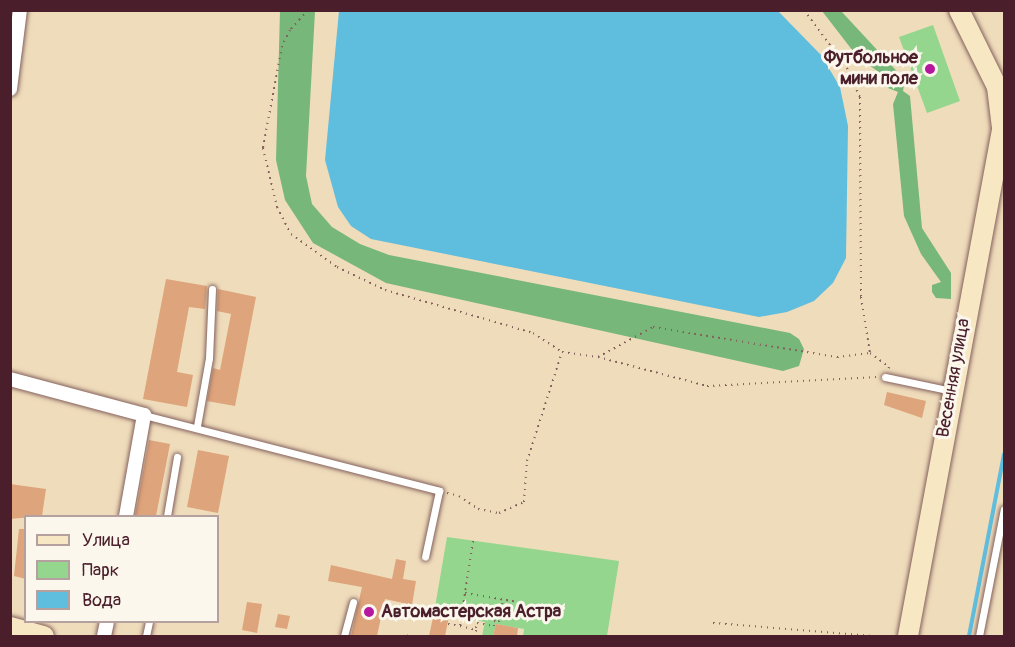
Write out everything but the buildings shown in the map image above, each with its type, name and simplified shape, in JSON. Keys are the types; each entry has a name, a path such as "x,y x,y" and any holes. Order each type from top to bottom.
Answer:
{"street":[{"path":"10,90 20,10"},
{"name":"Весенняя улица","path":"908,636 951,391 1003,123 997,87 959,10"},
{"path":"10,379 144,415 126,515"},
{"path":"10,627 44,636"}],"lane":[{"path":"197,426 209,358 212,289"},
{"path":"885,377 951,391"},
{"path":"144,415 197,426 439,491 425,557"},
{"path":"167,515 177,457"},
{"path":"979,636 1005,509"},
{"path":"344,636 352,602"}],"path":[{"path":"308,10 290,30 282,46 263,148 277,207 291,234 337,267 385,290 528,332 562,352 598,357 713,387 885,377 889,367 870,353 837,357 653,327 598,357"},
{"path":"804,10 847,68 860,97 861,297 870,353"},
{"path":"439,491 459,496 478,509 500,513 524,502 527,461 562,352"},
{"path":"460,626 473,541"},
{"path":"465,593 518,602"},
{"path":"475,636 477,623 494,626 503,600"},
{"path":"500,614 516,617 517,610"},
{"path":"713,623 876,636"},
{"path":"448,624 476,630"},
{"path":"408,636 410,632"}],"green space":[{"path":"280,11 315,11 306,176 312,204 332,227 360,244 389,255 790,333 799,339 804,349 799,366 783,371 386,283 313,243 285,200 276,160"},
{"path":"822,11 841,11 905,80 903,91 910,96 922,228 951,273 951,299 936,298 932,292 932,285 941,282 921,254 904,216 893,104 898,92 888,88 885,77 856,55"},
{"name":"Футбольное мини поле","path":"933,25 960,101 927,113 899,37"},
{"path":"447,537 619,561 607,636 523,636 524,629 496,624 493,636 482,636 485,622 434,613"}],"water":[{"path":"339,11 778,11 821,55 840,87 848,126 846,258 833,283 814,301 787,312 759,317 371,239 351,226 338,207 325,160"}],"waterway":[{"path":"969,636 1004,454"}],"place":[{"name":"Футбольное мини поле","path":"930,69"},
{"name":"Автомастерская Астра","path":"369,612"}]}
